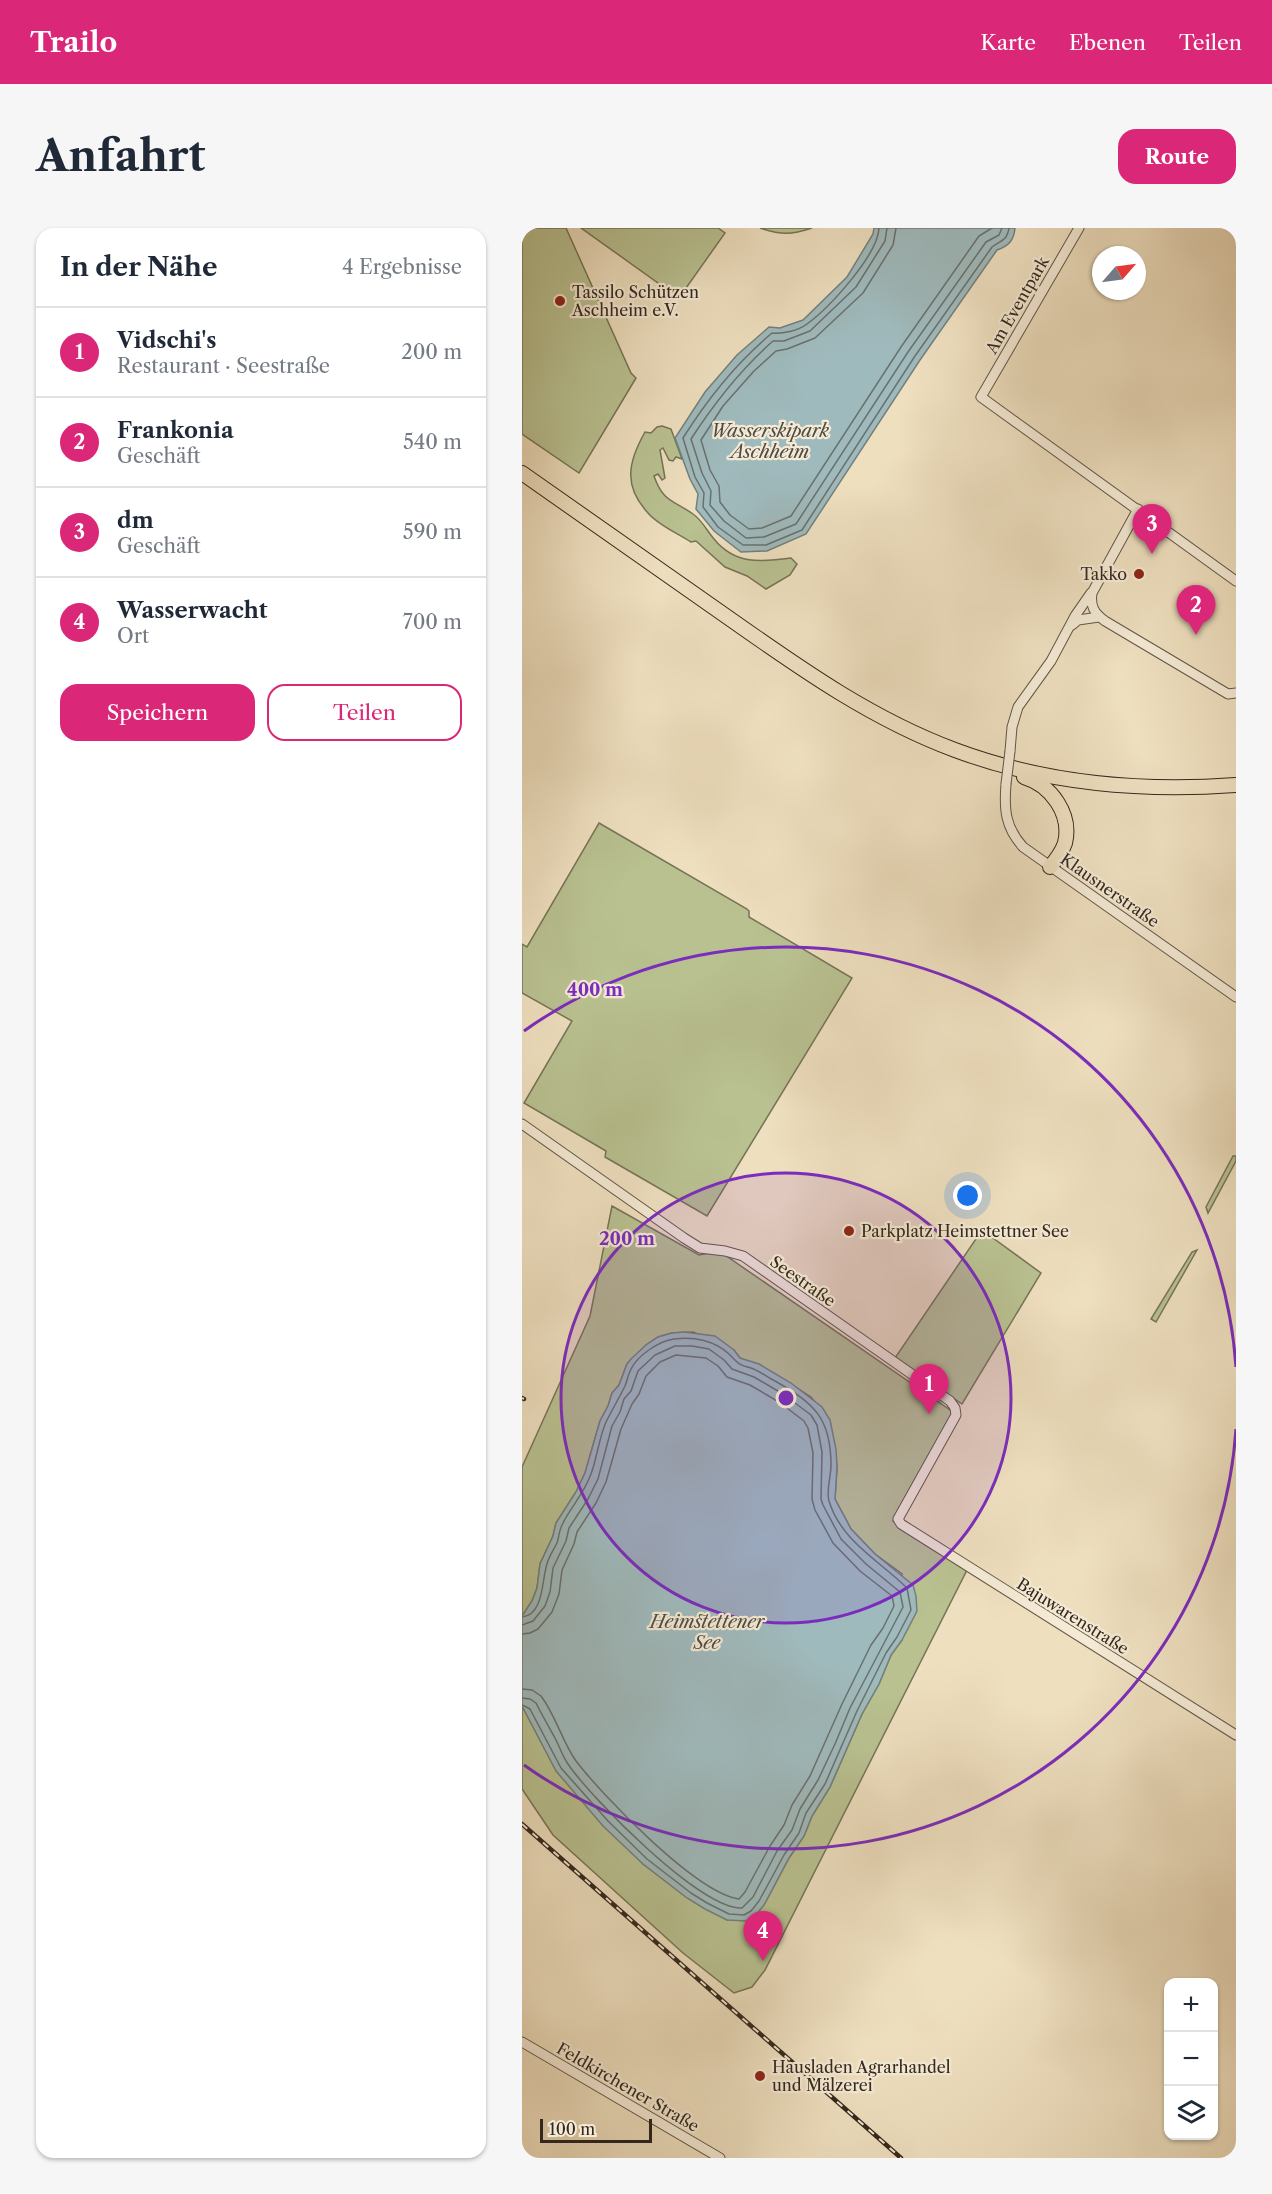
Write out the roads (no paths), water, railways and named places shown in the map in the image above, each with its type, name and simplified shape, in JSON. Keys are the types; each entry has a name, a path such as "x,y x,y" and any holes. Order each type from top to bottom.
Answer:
{"main road":[{"path":"522,473 787,660 885,719 918,735 973,756 1043,775 1110,786 1152,789 1236,785"},
{"path":"973,756 985,766 1039,784 1058,803 1063,814 1065,840 1059,856 1050,867"}],"street":[{"name":"Am Eventpark","path":"1079,228 981,397 1137,509"},
{"path":"1072,625 1092,593 1137,509 1236,581"},
{"path":"1092,593 1092,607 1099,616 1232,693"},
{"path":"1072,625 1078,620 1099,616"},
{"name":"Klausnerstraße","path":"1072,625 1051,661 1018,706 1012,727 1006,783 1005,814 1010,830 1023,847 1050,867 1236,997"},
{"name":"Seestraße","path":"522,1124 700,1248 743,1256 953,1405 956,1415 898,1519"},
{"name":"Bajuwarenstraße","path":"898,1519 901,1524 969,1568 1236,1735"},
{"name":"Feldkirchener Straße","path":"522,2042 720,2158"}],"water":[{"name":"Wasserskipark Aschheim","path":"874,228 1015,228 1010,242 997,250 920,360 806,534 767,551 741,552 714,531 696,509 698,494 675,438 705,392 737,355 769,327 780,328 803,320 847,277 873,234"},
{"name":"Heimstettener See","path":"684,1332 715,1336 734,1350 740,1358 759,1364 791,1383 822,1407 830,1420 836,1449 835,1499 851,1529 875,1554 913,1585 916,1596 917,1611 902,1640 891,1655 830,1787 764,1905 755,1916 746,1921 727,1920 687,1898 643,1864 603,1826 556,1771 522,1706 522,1616 537,1588 540,1564 553,1536 556,1523 585,1473 600,1421 612,1393 619,1385 627,1364 646,1345 658,1337"}],"railway":[{"path":"522,1824 901,2158"}],"place":[{"name":"Tassilo Schützen Aschheim e.V.","path":"560,301"},
{"name":"dm","path":"1152,554"},
{"name":"Takko","path":"1139,574"},
{"name":"Frankonia","path":"1196,635"},
{"name":"Parkplatz Heimstettner See","path":"849,1231"},
{"name":"Vidschi's","path":"929,1414"},
{"name":"Wasserwacht","path":"763,1961"},
{"name":"Hausladen Agrarhandel und Mälzerei","path":"760,2076"}]}
